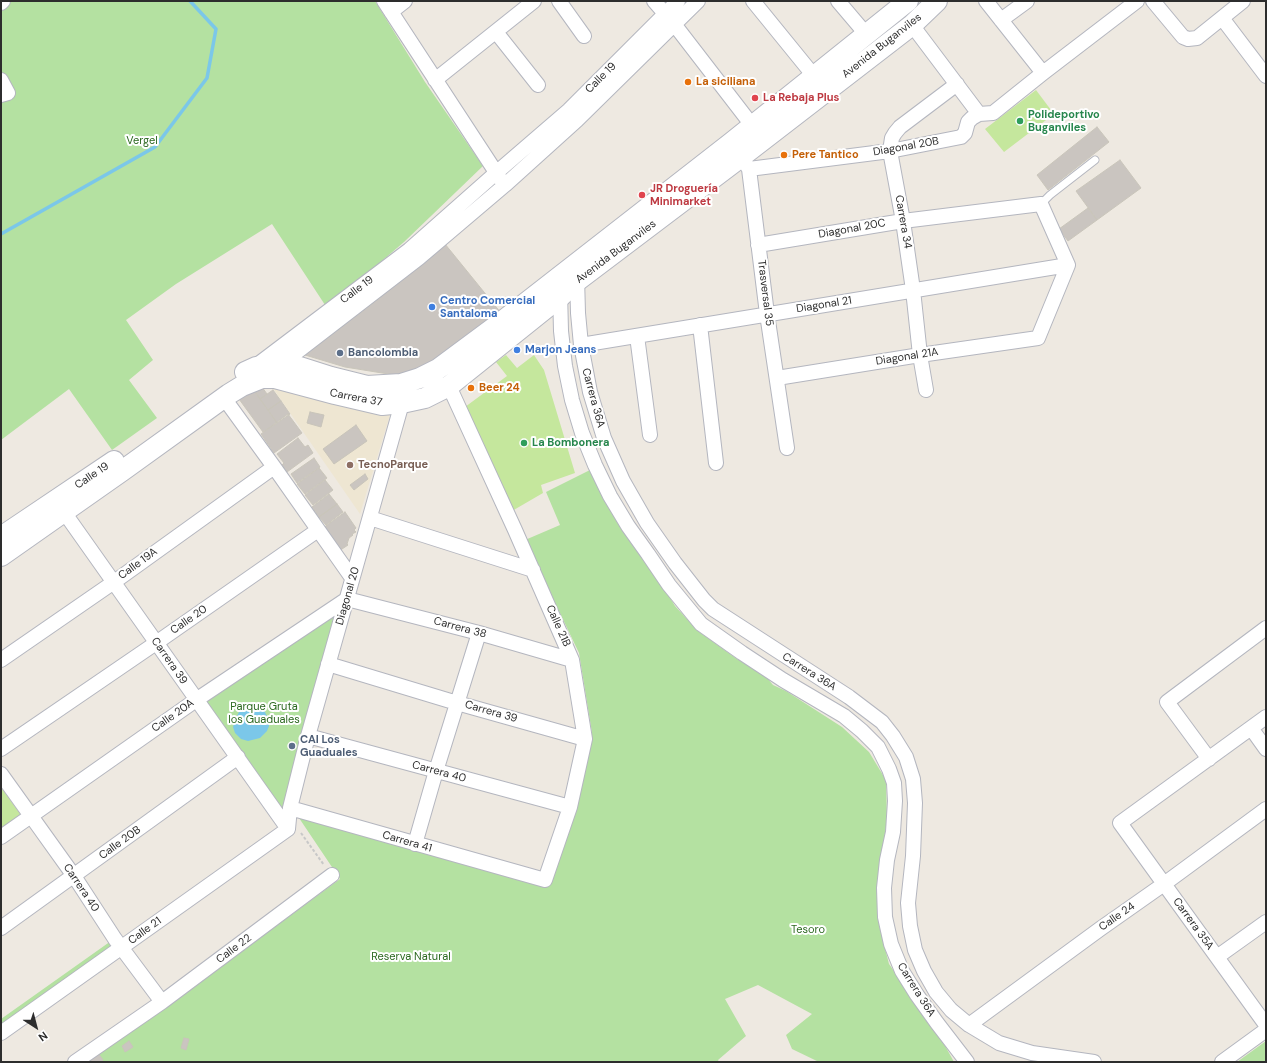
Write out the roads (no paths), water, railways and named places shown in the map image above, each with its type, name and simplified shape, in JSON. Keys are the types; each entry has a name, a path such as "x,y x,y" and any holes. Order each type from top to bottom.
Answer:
{"main road":[{"name":"Avenida Buganviles","path":"438,369 504,320 740,156 758,133 814,76 908,1"},
{"name":"Avenida Buganviles","path":"758,133 912,25 937,1"},
{"name":"Avenida Buganviles","path":"448,386 560,297 572,273"},
{"name":"Carrera 37","path":"259,373 284,362 331,377 401,394 425,398 448,386"},
{"name":"Carrera 37","path":"259,373 382,405 401,394 420,378 438,369"},
{"name":"Calle 19","path":"1,556 259,373"},
{"name":"Calle 19","path":"1,537 237,375 259,373"}],"street":[{"path":"405,1 387,7 504,185"},
{"path":"435,80 534,1"},
{"path":"559,1 584,36"},
{"path":"654,1 670,19 758,133"},
{"name":"Calle 19","path":"284,362 419,258 577,120 670,19 678,1"},
{"name":"Calle 19","path":"259,373 410,250 670,19 698,1"},
{"path":"753,1 814,76"},
{"path":"838,1 866,34"},
{"path":"986,1 1043,73"},
{"path":"1002,20 1027,1"},
{"path":"912,25 979,114 993,113 1137,1"},
{"path":"1153,1 1183,37 1188,39 1197,38 1243,1"},
{"path":"1222,18 1266,76"},
{"path":"496,32 538,85"},
{"path":"1,80 4,94"},
{"name":"Carrera 34","path":"926,390 920,355 914,290 890,150 892,138 900,127 957,84"},
{"name":"Diagonal 20B","path":"740,156 890,150 961,137 965,133 968,122 979,114"},
{"name":"Trasversal 35","path":"740,156 758,245 787,448"},
{"path":"1041,204 1068,265"},
{"name":"Diagonal 20C","path":"758,245 903,221 1041,204"},
{"name":"Diagonal 21","path":"581,345 1068,265"},
{"name":"Diagonal 21A","path":"777,378 1038,338 1068,265"},
{"name":"Carrera 36A","path":"572,273 581,345 590,392 604,438 623,481 647,523 708,605 849,697 882,722 906,757 913,779 915,803 913,856 908,903 910,926 915,950 924,971 936,992 951,1010 969,1025 998,1043 1031,1058 1094,1062"},
{"name":"Carrera 36A","path":"560,297 565,366 572,400 582,433 595,465 610,496 628,526 669,584 702,624 783,680 844,716 862,731 878,748 889,769 894,783 895,801 893,832 887,860 884,888 885,917 891,944 902,971 937,1023 967,1062"},
{"path":"700,325 716,463"},
{"path":"637,336 650,435"},
{"name":"Calle 21B","path":"448,386 533,570 572,660 585,739 570,807 545,880"},
{"name":"Diagonal 20","path":"289,818 308,736 370,518 401,394"},
{"path":"224,398 352,578"},
{"name":"Calle 19A","path":"1,660 114,582 274,467"},
{"name":"Carrera 39","path":"64,512 196,700 238,757 289,818"},
{"path":"370,518 533,570"},
{"name":"Calle 20","path":"1,750 318,530"},
{"name":"Carrera 38","path":"347,599 480,633 572,660"},
{"name":"Calle 20A","path":"1,837 196,700 347,599"},
{"path":"1266,628 1167,702 1209,759 1266,717"},
{"path":"415,844 436,771 480,633"},
{"name":"Carrera 39","path":"328,664 457,703 585,739"},
{"path":"1251,728 1266,749"},
{"name":"Carrera 40","path":"308,736 570,807"},
{"name":"Calle 20B","path":"1,928 238,757"},
{"name":"Carrera 35A","path":"1209,759 1120,823 1266,1025"},
{"name":"Carrera 40","path":"1,774 74,876 122,948 162,1002"},
{"name":"Calle 24","path":"969,1025 1266,809"},
{"name":"Carrera 41","path":"289,818 415,844 545,880"},
{"name":"Calle 21","path":"1,1033 122,948 289,818"},
{"name":"Calle 22","path":"75,1062 162,1002 332,875"},
{"path":"1217,957 1266,922"},
{"path":"1222,1062 1266,1030"}],"lane":[{"path":"1041,204 1050,195 1095,160"}],"water":[{"path":"252,707 262,709 265,712 269,721 269,726 267,731 260,738 248,741 241,739 235,733 233,727 239,712 244,708"}],"waterway":[{"path":"1,234 155,147 207,78 216,29 190,1"}],"place":[{"name":"La siciliana","path":"688,82"},
{"name":"La Rebaja Plus","path":"755,98"},
{"name":"Polideportivo Buganviles","path":"1020,121"},
{"name":"Pere Tantico","path":"784,155"},
{"name":"JR Droguería Minimarket","path":"642,195"},
{"name":"Centro Comercial Santaloma","path":"432,307"},
{"name":"Marjon Jeans","path":"517,350"},
{"name":"Bancolombia","path":"340,353"},
{"name":"Beer 24","path":"471,388"},
{"name":"La Bombonera","path":"524,443"},
{"name":"TecnoParque","path":"350,465"},
{"name":"CAI Los Guaduales","path":"292,746"}],"park label":[{"name":"Vergel","path":"142,141"},
{"name":"Parque Gruta los Guaduales","path":"264,713"},
{"name":"Tesoro","path":"808,930"},
{"name":"Reserva Natural","path":"411,957"}]}
